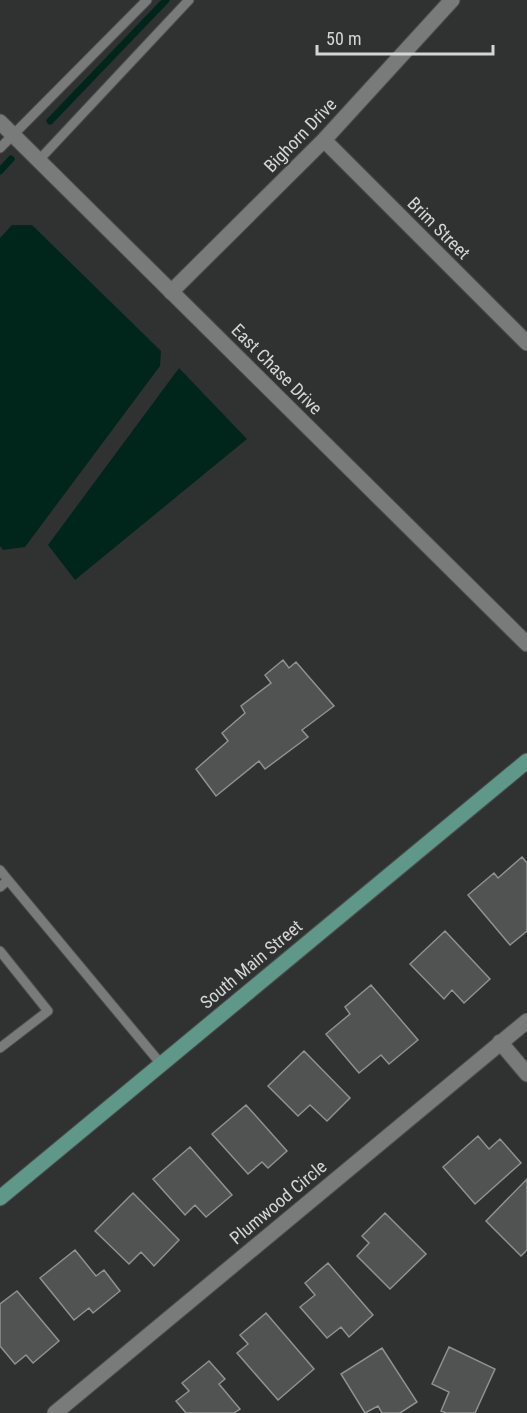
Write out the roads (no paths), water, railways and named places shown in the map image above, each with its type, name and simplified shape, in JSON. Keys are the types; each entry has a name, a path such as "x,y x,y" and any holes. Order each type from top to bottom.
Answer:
{"main road":[{"name":"South Main Street","path":"0,1198 527,761"}],"street":[{"name":"Bighorn Drive","path":"171,292 324,140 452,0"},
{"name":"East Chase Drive","path":"0,122 527,644"},
{"name":"Brim Street","path":"324,140 527,343"},
{"name":"Plumwood Circle","path":"55,1413 527,1021"},
{"path":"500,1042 527,1074"}],"lane":[{"path":"0,148 147,0"},
{"path":"39,160 189,0"},
{"path":"0,870 161,1064"},
{"path":"0,887 8,880"},
{"path":"0,951 48,1011 0,1048"}],"waterway":[{"path":"50,121 166,0"},
{"path":"0,171 11,159"}]}
